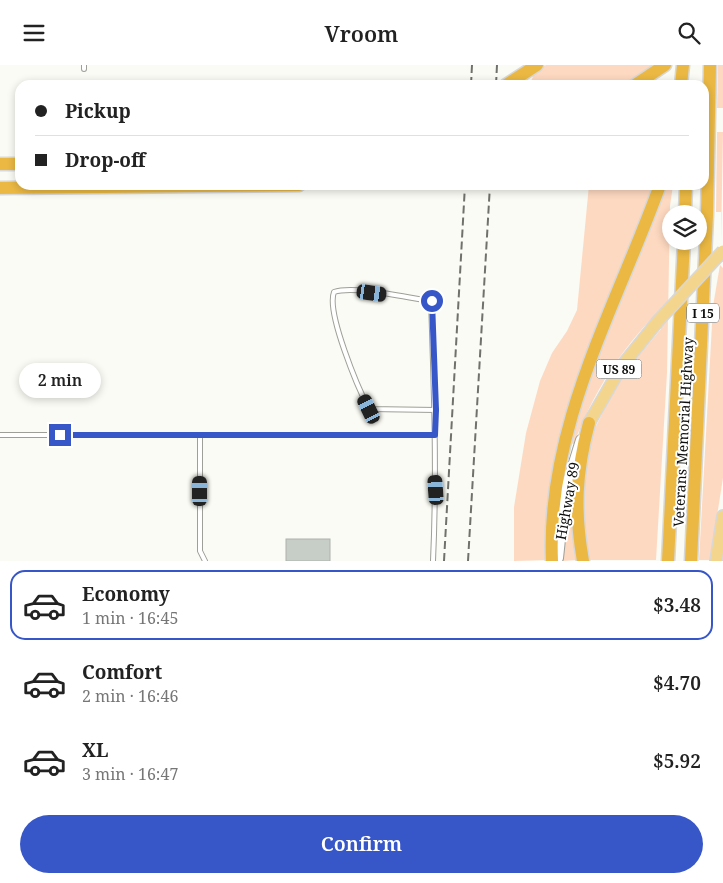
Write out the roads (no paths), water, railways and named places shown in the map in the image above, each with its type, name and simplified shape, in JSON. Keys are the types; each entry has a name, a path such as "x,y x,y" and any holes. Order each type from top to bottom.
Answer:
{"highway":[{"path":"642,80 665,65"},
{"path":"682,80 683,65"},
{"path":"688,80 689,65"},
{"name":"Veterans Memorial Highway","path":"709,115 710,65"},
{"path":"514,80 535,67"},
{"path":"0,164 15,164"},
{"path":"0,189 15,189"},
{"path":"552,561 552,529 558,481 564,444 577,395 658,190"},
{"path":"685,205 686,190"},
{"name":"Veterans Memorial Highway","path":"691,561 708,190"},
{"name":"Veterans Memorial Highway","path":"668,561 684,250"},
{"path":"583,561 578,528 576,480 589,423"}],"main road":[{"name":"Highway 89","path":"558,561 560,522 567,485 576,451 589,423 621,367 658,321 723,251"},
{"path":"716,561 723,516"}],"lane":[{"path":"433,561 436,490 434,455 436,410 432,301 340,290 334,292 332,297 334,315 356,383 369,409 436,410"},
{"path":"0,435 435,435"},
{"path":"200,435 200,551 205,561"}],"railway":[{"path":"471,80 472,65"},
{"path":"496,80 497,65"},
{"path":"444,561 465,190"},
{"path":"468,561 490,190"}]}
